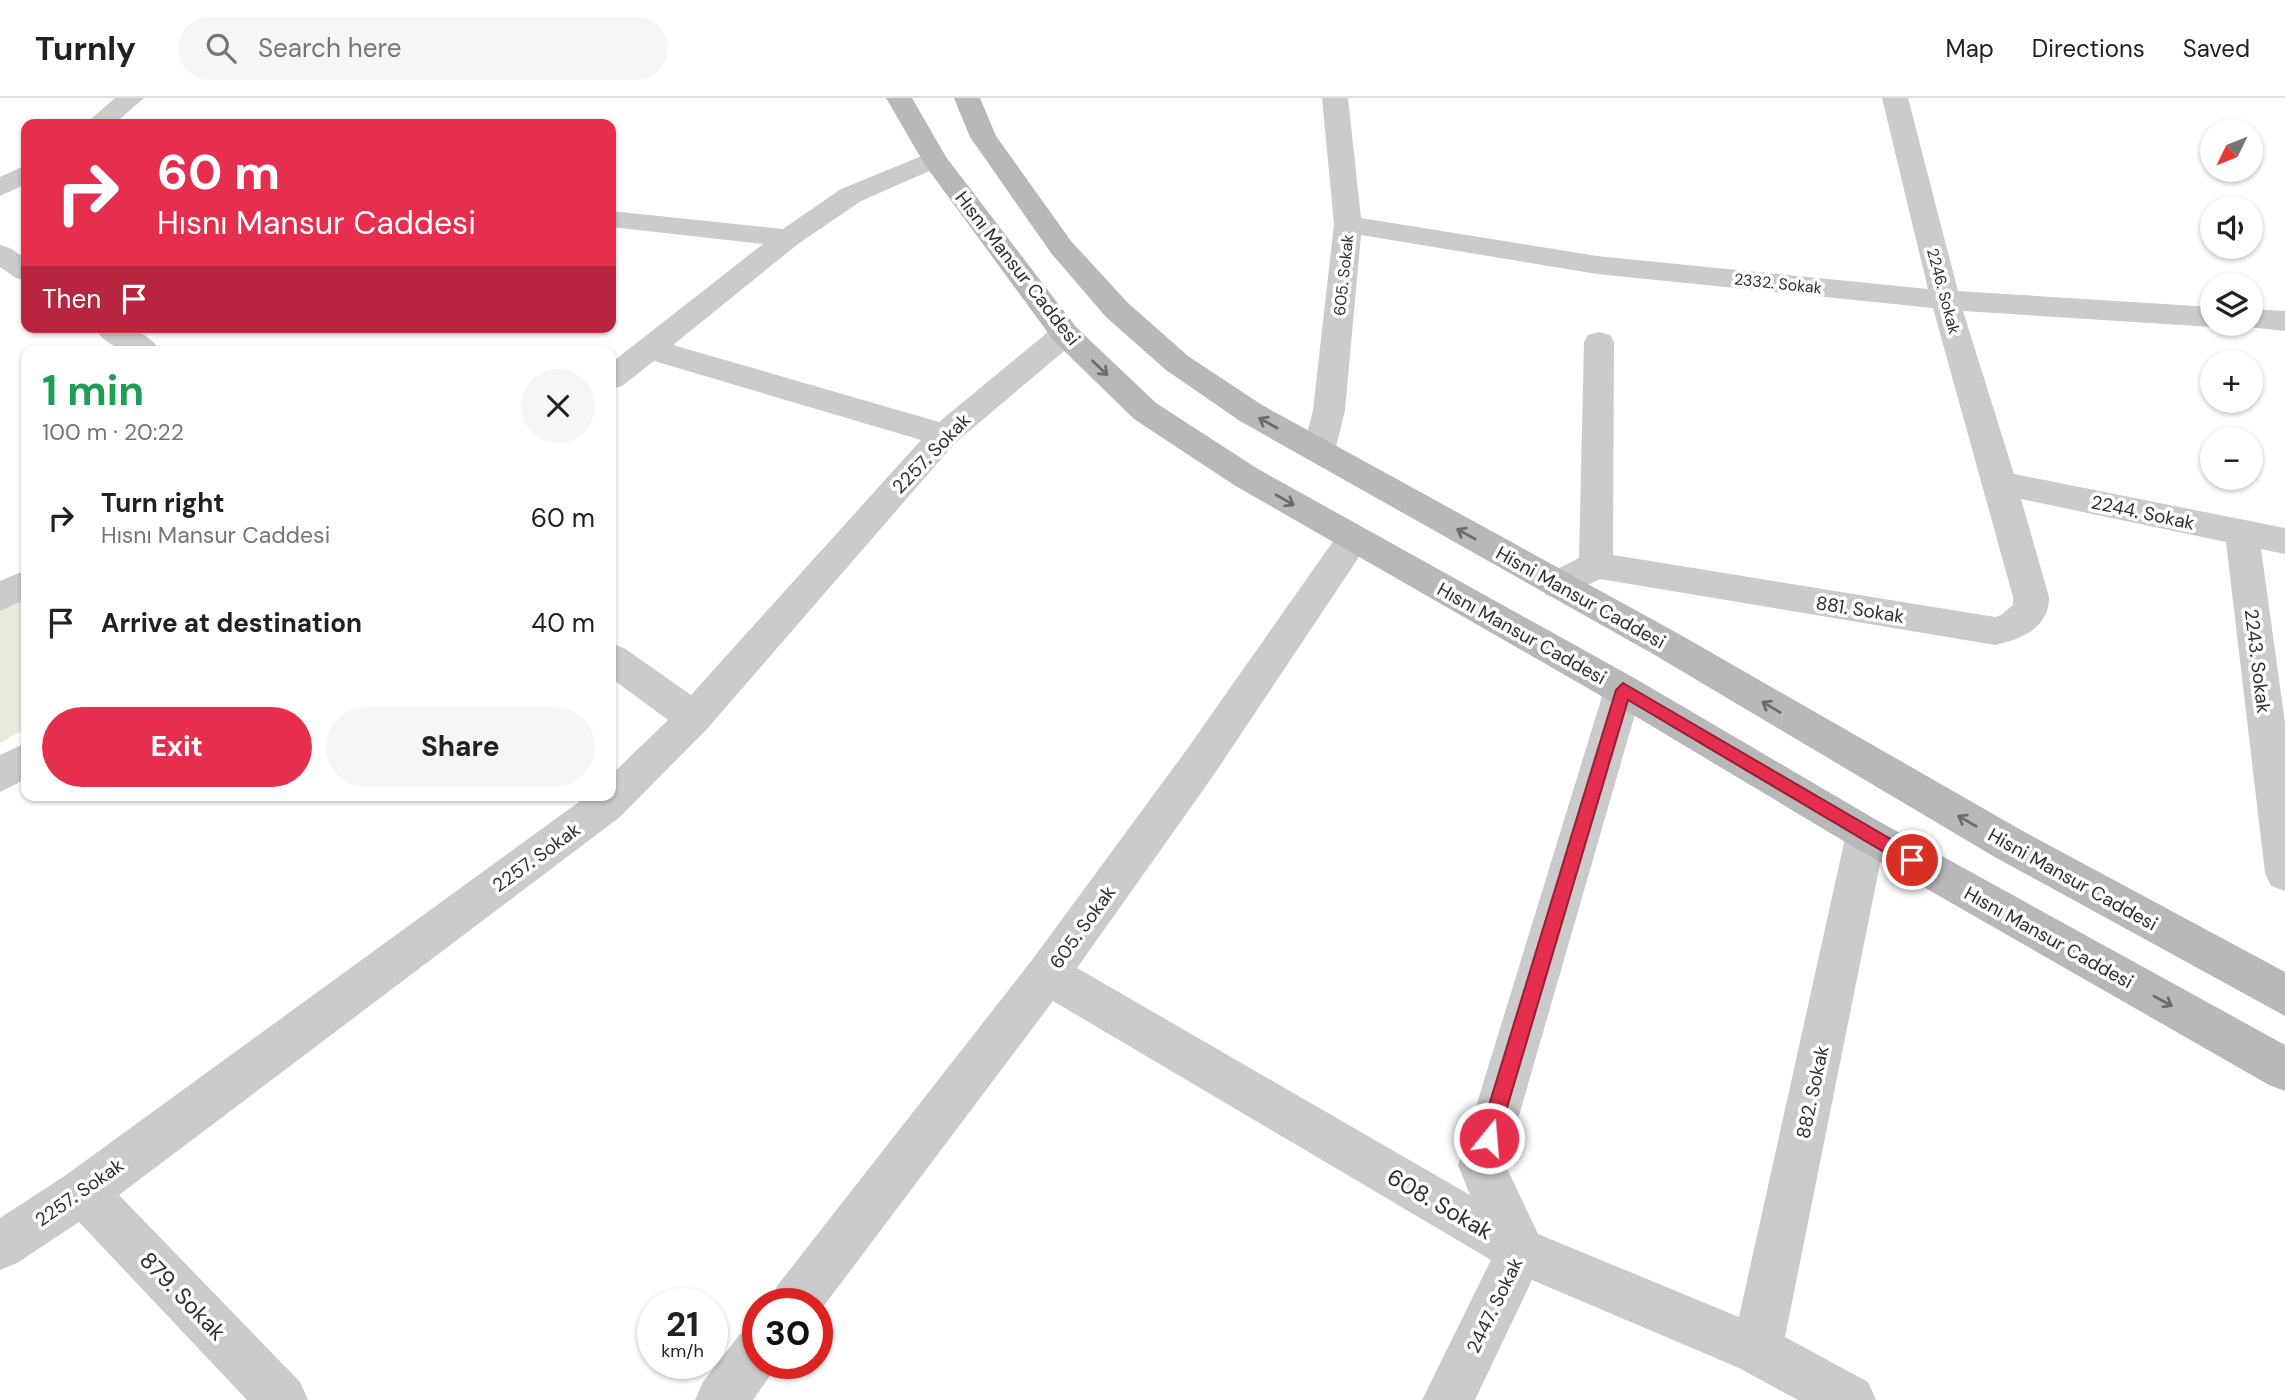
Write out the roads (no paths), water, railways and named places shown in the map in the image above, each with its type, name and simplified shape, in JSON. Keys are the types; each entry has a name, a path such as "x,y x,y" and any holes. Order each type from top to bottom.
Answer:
{"main road":[{"name":"Hısnı Mansur Caddesi","path":"899,98 934,159 1065,334 1145,411 1245,477 1623,690 1866,834 2285,1069"},
{"name":"Hisni Mansur Caddesi","path":"967,98 983,137 1061,247 1116,310 1177,363 1251,413 1666,644 1995,837 2285,995"}],"street":[{"path":"104,119 131,98"},
{"name":"605. Sokak","path":"1319,451 1329,410 1348,223 1335,98"},
{"name":"2246. Sokak","path":"1895,98 1945,300 2000,483"},
{"path":"616,375 788,238 851,195 934,159"},
{"path":"0,187 21,176"},
{"path":"616,220 788,238"},
{"name":"2332. Sokak","path":"1348,223 1597,265 1945,300 2200,316"},
{"path":"0,254 21,269"},
{"path":"2263,320 2285,321"},
{"path":"118,333 137,346"},
{"name":"2257. Sokak","path":"616,796 694,718 943,435 1065,334"},
{"path":"1558,585 1597,565 1599,342"},
{"path":"650,349 943,435"},
{"name":"2244. Sokak","path":"2000,483 2285,541"},
{"name":"881. Sokak","path":"1597,565 1995,631 2012,627 2031,610 2031,597 2000,483"},
{"name":"2243. Sokak","path":"2242,533 2285,873"},
{"name":"605. Sokak","path":"807,1288 1047,974 1199,764 1353,539"},
{"path":"0,597 21,586"},
{"path":"616,662 694,718"},
{"name":"2447. Sokak","path":"1448,1400 1521,1251 1481,1164 1623,690"},
{"path":"0,775 21,762"},
{"name":"2257. Sokak","path":"0,1246 83,1192 611,801"},
{"name":"882. Sokak","path":"1757,1350 1866,834"},
{"name":"608. Sokak","path":"1047,974 1521,1251 1757,1350 1850,1400"},
{"name":"879. Sokak","path":"83,1192 282,1400"},
{"path":"721,1400 742,1373"}]}
